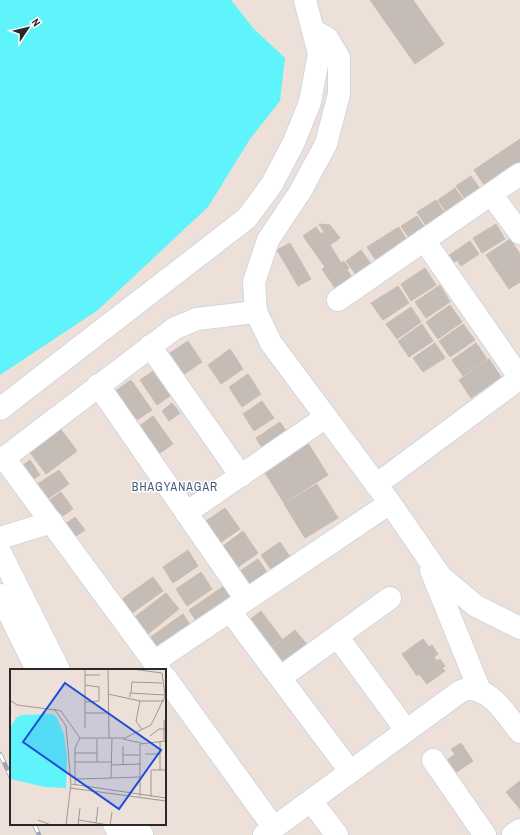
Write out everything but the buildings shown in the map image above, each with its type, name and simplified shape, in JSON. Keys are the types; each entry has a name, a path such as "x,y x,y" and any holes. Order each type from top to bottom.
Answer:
{"street":[{"path":"0,409 247,218 272,184 294,142 310,102 319,54 305,0"},
{"path":"313,30 327,38 338,58 339,94 326,144 300,192 268,240 254,282 256,312 271,343 390,504 441,577 476,606 520,628"},
{"path":"338,300 520,174"},
{"path":"491,194 520,233"},
{"path":"376,485 520,378 424,240"},
{"path":"159,669 52,522 2,459 175,328 189,321 256,312"},
{"path":"150,346 241,476"},
{"path":"98,385 186,513 281,677 350,771"},
{"path":"186,513 326,418"},
{"path":"161,669 238,605 390,504"},
{"path":"0,538 52,522"},
{"path":"0,552 58,669"},
{"path":"425,556 480,691"},
{"path":"0,595 37,669"},
{"path":"281,677 390,598"},
{"path":"337,636 406,730"},
{"path":"166,679 269,832 458,693 469,689 480,691 501,707 520,732"},
{"path":"433,760 485,835"},
{"path":"311,801 337,835"},
{"path":"115,825 120,835"},
{"path":"137,825 142,835"},
{"path":"513,835 520,830"}],"water":[{"path":"0,0 231,0 253,28 285,58 280,101 250,139 208,207 98,310 0,375"}],"railway":[{"path":"0,754 10,775"},
{"path":"34,825 39,835"}],"district":[{"name":"BHAGYANAGAR","path":"175,487"}]}
